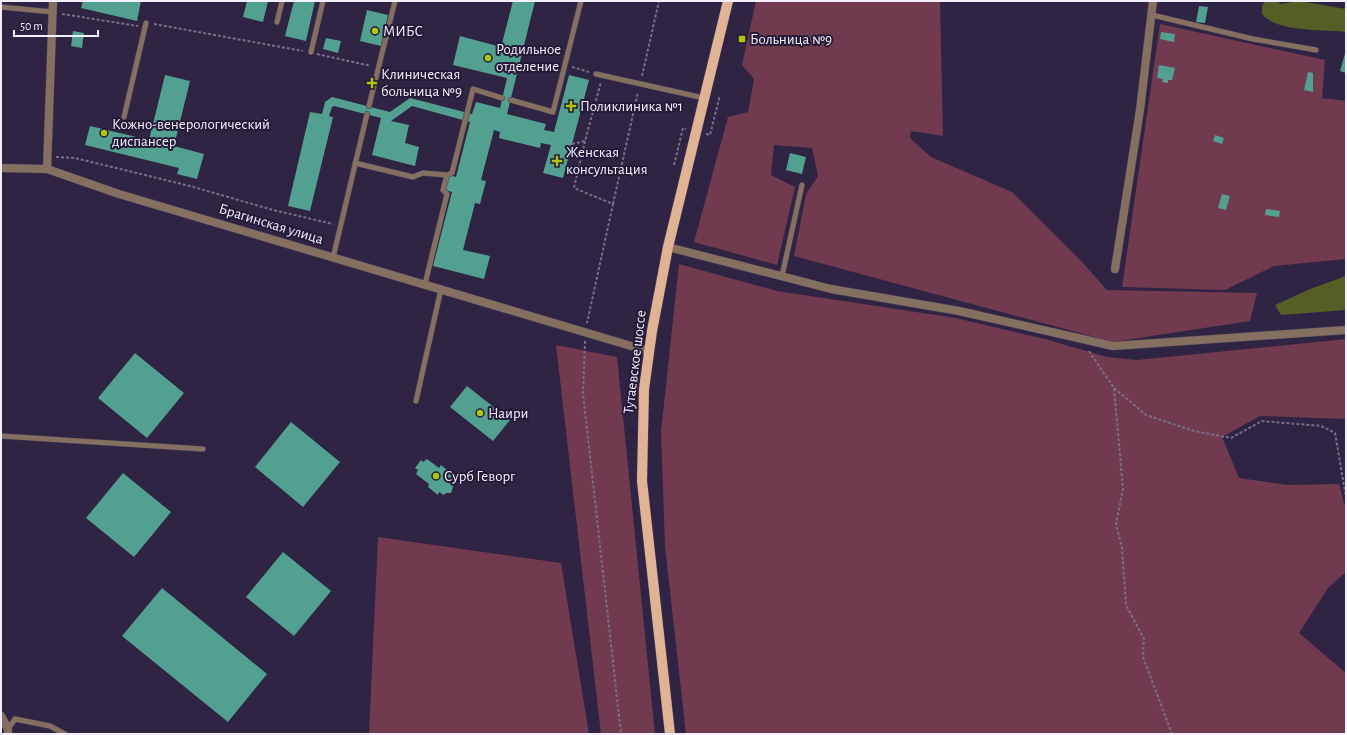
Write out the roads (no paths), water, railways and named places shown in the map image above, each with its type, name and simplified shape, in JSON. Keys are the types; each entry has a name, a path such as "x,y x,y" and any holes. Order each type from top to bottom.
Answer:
{"main road":[{"name":"Тутаевское шоссе","path":"670,734 642,481 644,389 648,351 668,247 728,1"}],"street":[{"path":"47,169 53,1"},
{"path":"1115,269 1140,110 1152,15 1152,1"},
{"name":"Брагинская улица","path":"1,168 47,169 119,194 585,331 648,351"},
{"path":"668,247 831,289 959,311 1113,346 1346,330"},
{"path":"1,716 8,731"}],"lane":[{"path":"277,22 282,1"},
{"path":"310,52 323,1"},
{"path":"368,106 396,1"},
{"path":"511,100 553,112 566,66 581,1"},
{"path":"1,7 53,12"},
{"path":"1152,15 1253,39 1316,50"},
{"path":"124,117 146,23"},
{"path":"596,74 704,98"},
{"path":"355,163 413,178 423,173 446,175 452,173 473,89 502,98"},
{"path":"334,258 367,114"},
{"path":"425,284 447,194 443,190 446,175"},
{"path":"782,276 802,185"},
{"path":"416,401 441,289"},
{"path":"1,436 203,449"},
{"path":"8,731 15,719 50,726 65,734"}],"place":[{"name":"МИБС","path":"375,31"},
{"name":"Больница №9","path":"742,39"},
{"name":"Родильное отделение","path":"488,58"},
{"name":"Клиническая больница №9","path":"372,83"},
{"name":"Поликлиника №1","path":"571,106"},
{"name":"Кожно-венерологический диспансер","path":"104,133"},
{"name":"Женская консультация","path":"557,161"},
{"name":"Наири","path":"480,413"},
{"name":"Сурб Геворг","path":"436,476"}]}
